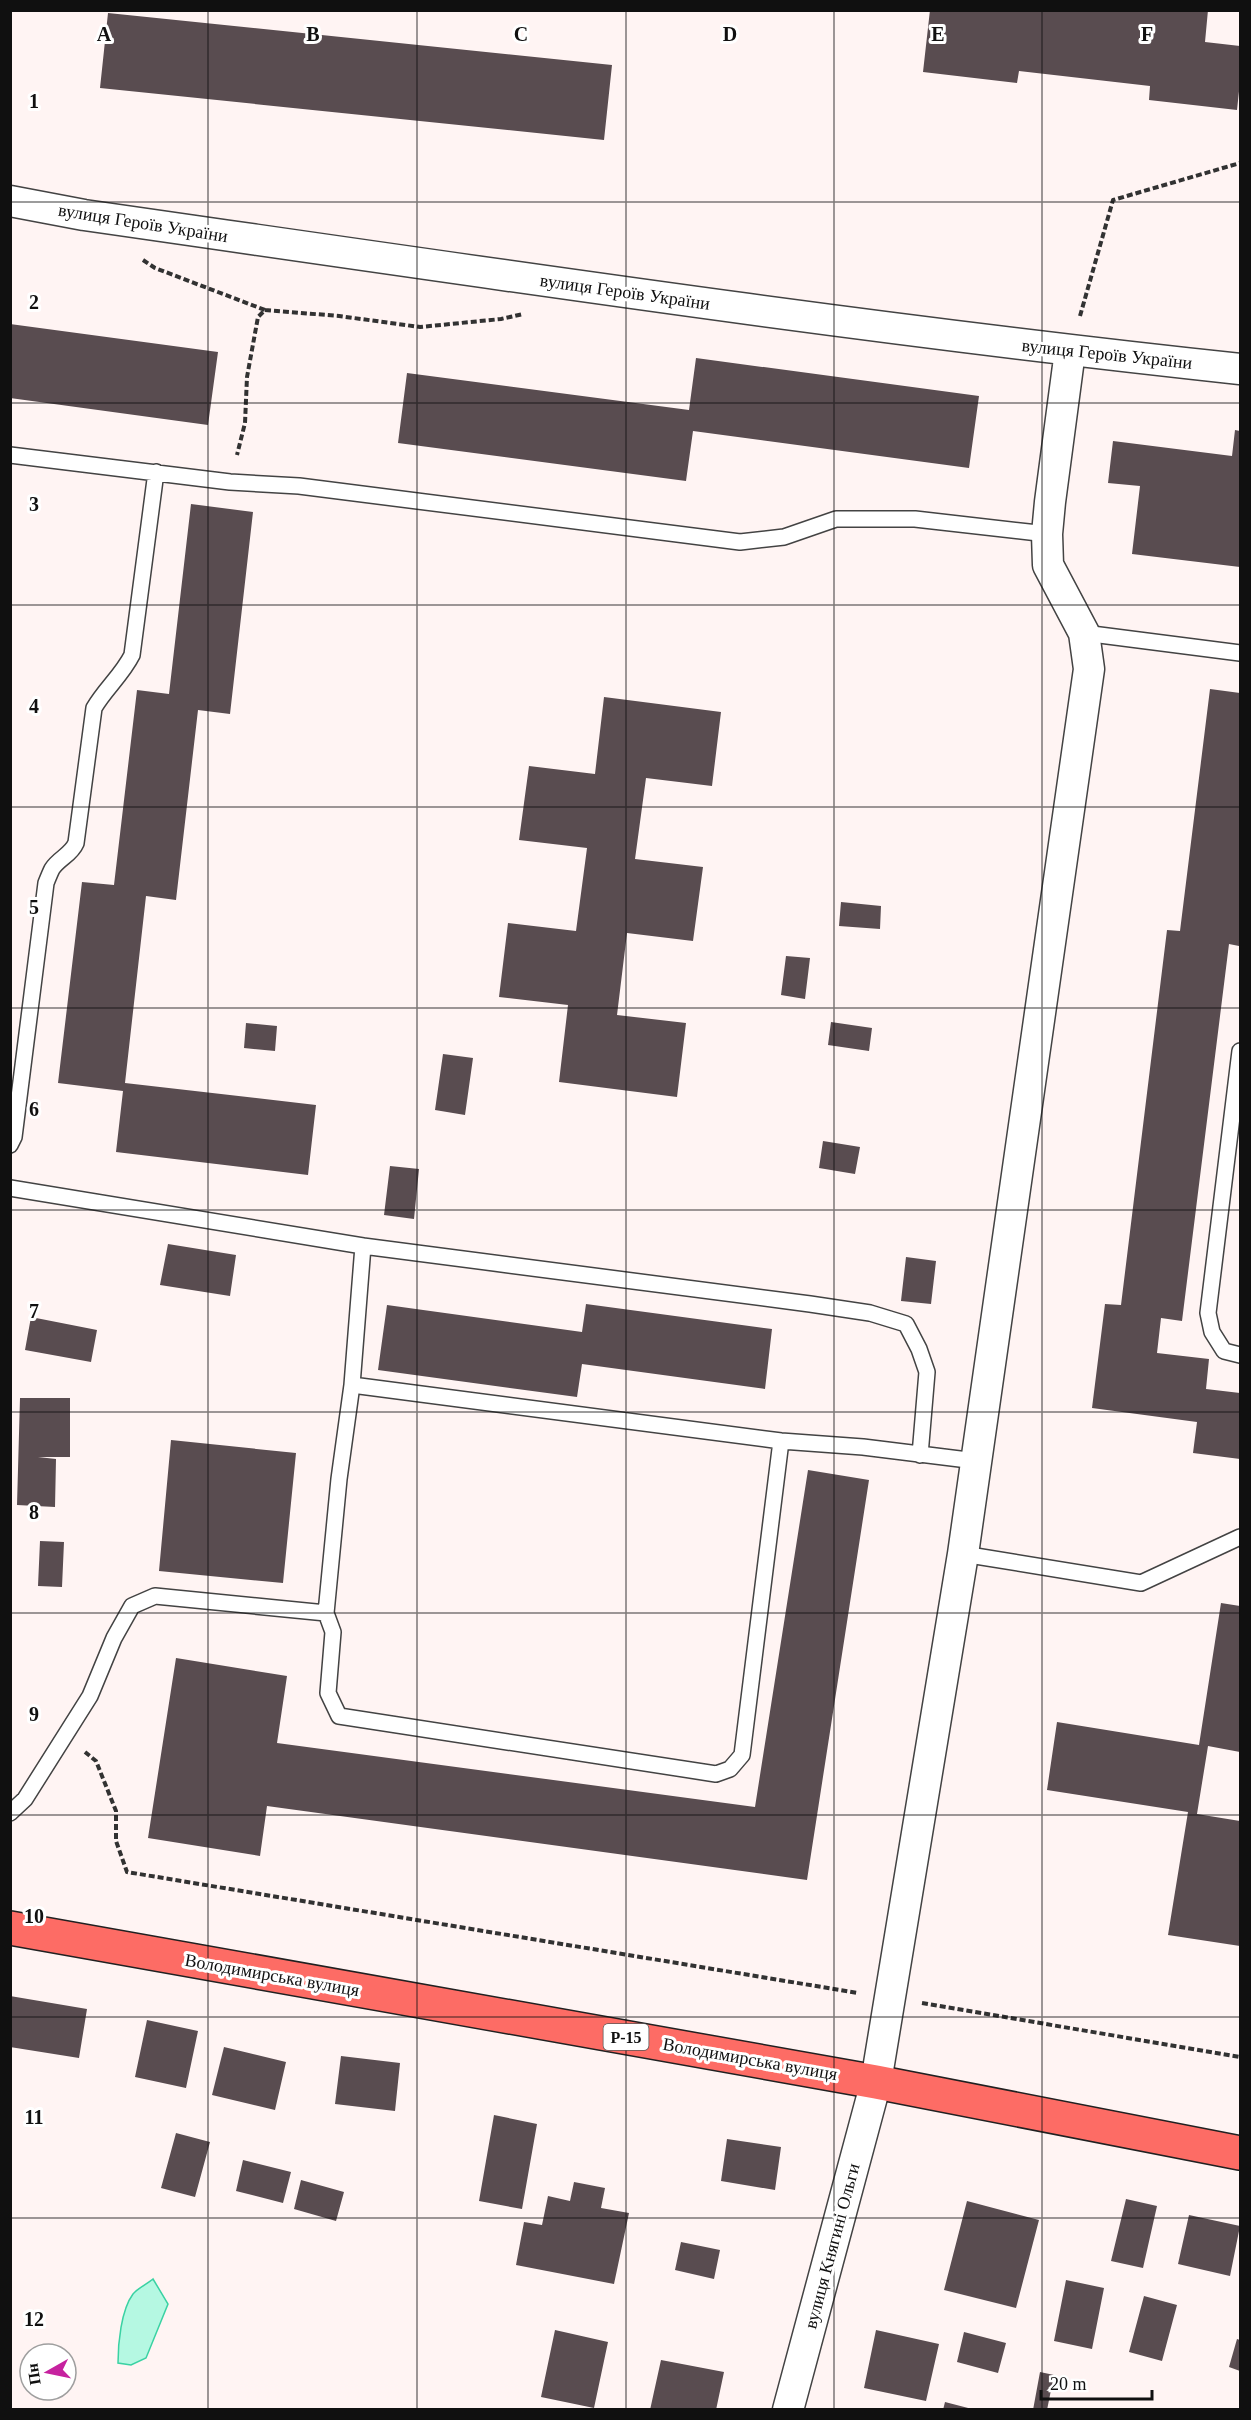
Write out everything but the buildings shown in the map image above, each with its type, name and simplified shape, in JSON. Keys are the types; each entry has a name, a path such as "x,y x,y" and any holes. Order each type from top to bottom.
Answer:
{"main road":[{"name":"Володимирська вулиця","path":"10,1928 876,2082 1240,2153"}],"street":[{"name":"вулиця Героїв України","path":"10,201 84,215 581,286 1070,351 1240,369"},
{"name":"вулиця Княгині Ольги","path":"788,2409 876,2082 963,1554 1089,669 1084,633 1048,565 1047,534 1070,351"}],"lane":[{"path":"10,455 230,482 299,486 740,542 784,537 836,519 915,519 1047,534"},
{"path":"10,1145 14,1137 46,883 52,869 62,858 72,852 76,843 94,708 103,692 125,669 132,655 156,472"},
{"path":"1084,633 1240,653"},
{"path":"1240,1052 1208,1313 1212,1332 1224,1351 1240,1355"},
{"path":"10,1188 363,1246 870,1313 906,1324 927,1371 920,1455"},
{"path":"363,1246 352,1385 339,1479 326,1613 333,1632 328,1693 339,1716 716,1774 730,1769 742,1755 781,1441"},
{"path":"352,1385 781,1441 976,1461"},
{"path":"963,1554 1141,1583 1240,1537"},
{"path":"10,1813 24,1799 90,1696 114,1638 132,1606 155,1596 326,1613"}],"path":[{"path":"1070,351 1113,200 1240,163"},
{"path":"136,256 154,268 265,310 339,316 420,327 501,320 531,312"},
{"path":"230,482 245,423 247,377 258,317 265,310"},
{"path":"66,1734 96,1761 116,1811 116,1841 128,1872 1240,2057"}],"shaded area":[{"path":"153,2279 168,2304 146,2358 131,2365 118,2363 121,2327 129,2301 135,2292"}]}
